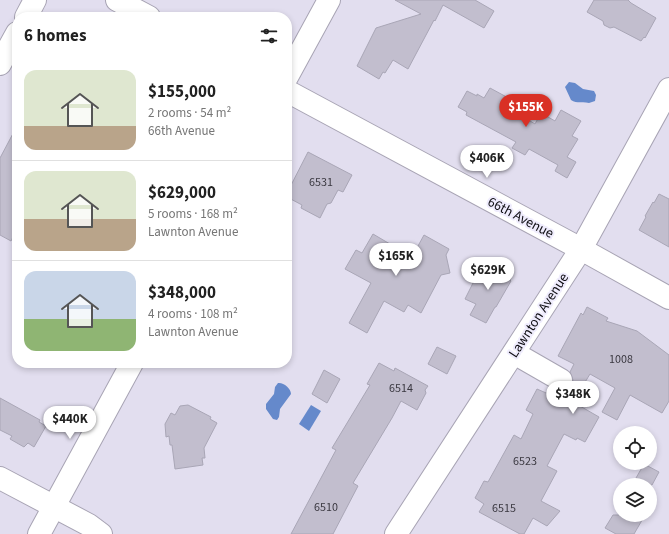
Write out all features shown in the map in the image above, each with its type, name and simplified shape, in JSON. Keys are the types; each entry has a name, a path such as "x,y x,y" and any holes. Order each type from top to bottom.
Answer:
{"street":[{"path":"29,12 35,0"},
{"path":"117,0 140,12"},
{"path":"292,69 329,0"},
{"path":"0,64 12,42"},
{"name":"Lawnton Avenue","path":"396,534 581,249 669,89"},
{"name":"66th Avenue","path":"292,94 669,298"},
{"path":"514,353 561,380"},
{"path":"39,534 129,368"},
{"path":"0,478 88,525 101,534"}],"water":[{"path":"569,82 575,83 583,89 594,91 596,95 595,101 589,103 571,100 565,87"},
{"path":"278,383 282,383 286,386 290,390 291,394 280,409 277,420 273,419 266,409 266,404 274,394 275,387"},
{"path":"311,405 321,411 309,431 299,424"}],"building":[{"path":"395,0 475,0 494,11 484,28 443,5 408,69 393,60 385,73 383,72 379,79 357,66 376,28 421,14"},
{"path":"594,0 628,0 656,18 645,38 644,37 641,41 614,27 610,28 604,25 603,21 587,12"},
{"path":"490,88 514,101 510,109 535,124 541,113 555,121 561,110 581,121 572,136 578,139 567,157 576,162 567,178 555,171 558,165 529,149 525,155 512,148 516,142 466,115 467,112 458,107 467,91 484,98"},
{"path":"12,135 11,241 0,235 0,158"},
{"path":"308,152 352,175 343,192 338,190 331,203 327,204 320,218 301,208 302,205 292,200 292,183"},
{"path":"659,194 669,199 669,247 639,230 646,217 645,216"},
{"path":"373,234 412,257 424,235 449,249 446,255 450,273 441,275 421,313 408,305 404,312 384,301 367,333 349,323 371,283 345,269 356,250 362,253"},
{"path":"494,263 513,273 510,280 511,281 486,323 470,315 476,304 465,299 482,265 491,270"},
{"path":"587,307 608,318 606,321 637,331 669,355 669,401 662,413 630,395 617,420 602,412 615,388 590,374 573,402 599,417 585,442 577,438 576,440 564,434 547,466 557,471 541,501 560,511 547,526 533,518 524,534 520,534 479,512 484,504 475,498 484,481 488,482 514,435 521,439 533,414 526,410 537,389 553,396 558,392 567,391 572,387 573,380 570,372 574,364 558,356 581,313 583,315"},
{"path":"437,347 456,356 447,374 428,364"},
{"path":"379,363 394,371 395,368 428,386 425,390 426,393 417,410 401,401 353,483 358,486 333,534 291,534 336,450 332,448 370,385 367,384"},
{"path":"324,370 340,379 327,403 312,394"},
{"path":"0,398 40,420 39,422 46,426 34,447 28,443 24,447 10,439 12,436 0,430"},
{"path":"188,405 211,417 210,419 217,423 204,448 205,458 202,458 203,465 175,469 172,445 170,445 169,436 166,437 165,424 171,413 175,415 180,406"},
{"path":"641,470 655,470 659,472 656,478 636,478"},
{"path":"613,515 613,522 641,522 634,534 616,534 605,528"}]}
